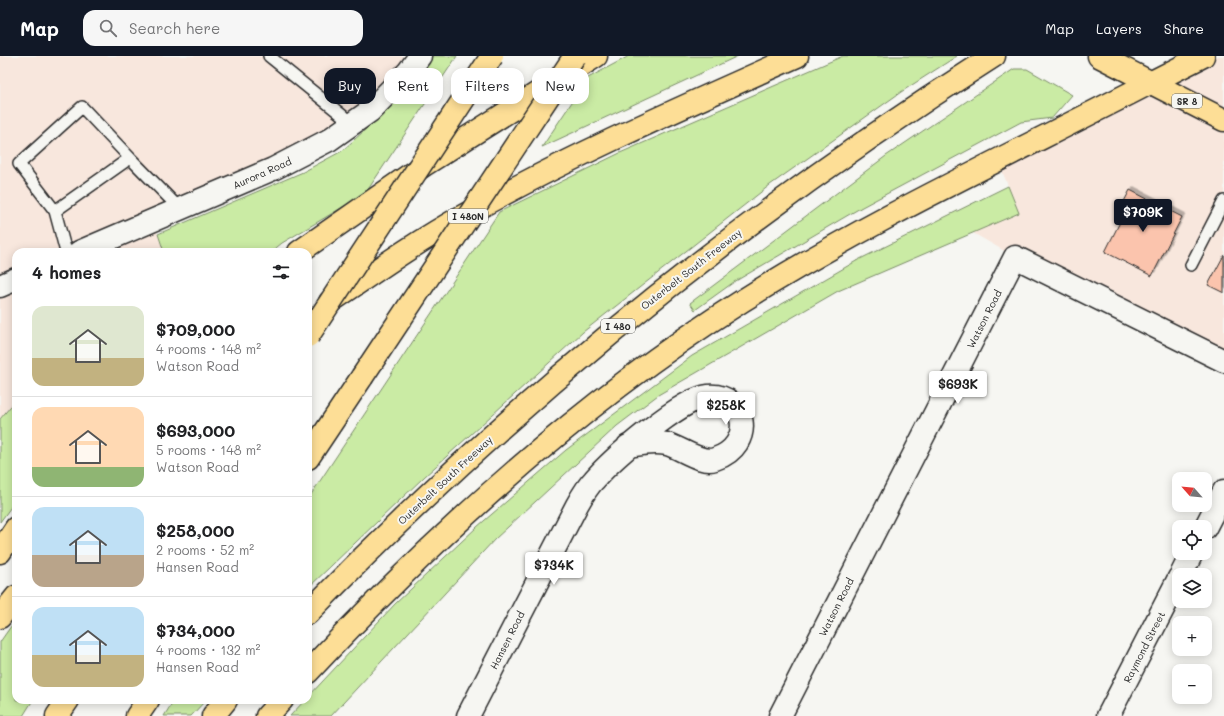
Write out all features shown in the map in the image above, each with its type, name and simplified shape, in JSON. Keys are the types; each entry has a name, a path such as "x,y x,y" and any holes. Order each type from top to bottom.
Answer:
{"main road":[{"path":"312,330 492,56"},
{"name":"I 480N","path":"312,452 574,56"},
{"path":"304,248 424,165 596,56"},
{"path":"312,314 418,243 518,187 624,134 797,56"},
{"name":"Outerbelt South Freeway","path":"312,609 425,496 599,342 709,255 848,152 994,56"},
{"name":"SR 8","path":"1099,56 1224,120"},
{"path":"312,668 443,536 548,442 658,359 740,302 835,245 1203,56"},
{"path":"0,552 12,534"},
{"path":"0,617 12,602"},
{"path":"57,716 65,704"},
{"path":"137,716 145,704"},
{"path":"212,716 222,704"},
{"path":"267,716 278,704"}],"street":[{"name":"Aurora Road","path":"88,248 273,169 329,140 370,111 408,72 420,56"},
{"name":"Watson Road","path":"780,716 1015,257 1224,361"},
{"path":"0,286 12,281"},
{"name":"Hansen Road","path":"468,716 576,505 593,480 628,446 689,402 708,396 722,398 734,406 743,419 742,432 736,446 726,455 713,460 701,458 666,444 650,442 628,446"},
{"path":"1209,520 1224,490"},
{"name":"Raymond Street","path":"1108,716 1172,592"}],"lane":[{"path":"269,56 353,124"},
{"path":"65,248 56,211 19,164 82,107 180,208"},
{"path":"56,211 130,158"},
{"path":"1191,265 1224,201"}],"shaded area":[{"path":"0,56 420,56 409,68 384,68 384,96 370,111 153,220 163,248 12,248 12,405 0,419"},
{"path":"1203,56 1224,56 1224,361 1015,257 973,233 1019,213 998,161"}],"green space":[{"path":"431,56 457,56 443,77 443,68 422,68"},
{"path":"629,56 738,56 542,147 571,104 589,104 589,77"},
{"path":"843,56 957,56 901,92 770,185 583,332 424,477 312,584 312,493 499,212 620,153"},
{"path":"1014,69 1027,69 1072,95 1052,118 1021,122 862,207 734,282 695,310 690,303 886,156"},
{"path":"389,104 425,104 365,194 276,248 163,248 158,234 303,172 342,151 366,129"},
{"path":"1008,186 1019,213 838,291 658,395 617,426 495,539 331,716 290,716 301,704 312,704 312,693 395,604 477,527 566,450 692,356 858,260"},
{"path":"12,405 12,506 0,522 0,419"},
{"path":"12,625 12,704 30,704 23,716 0,716 0,642"},
{"path":"172,704 202,704 191,716 164,716"}],"building":[{"path":"1130,190 1182,217 1152,276 1105,252 1122,218 1117,215"},
{"path":"1224,255 1224,293 1208,285"}]}
